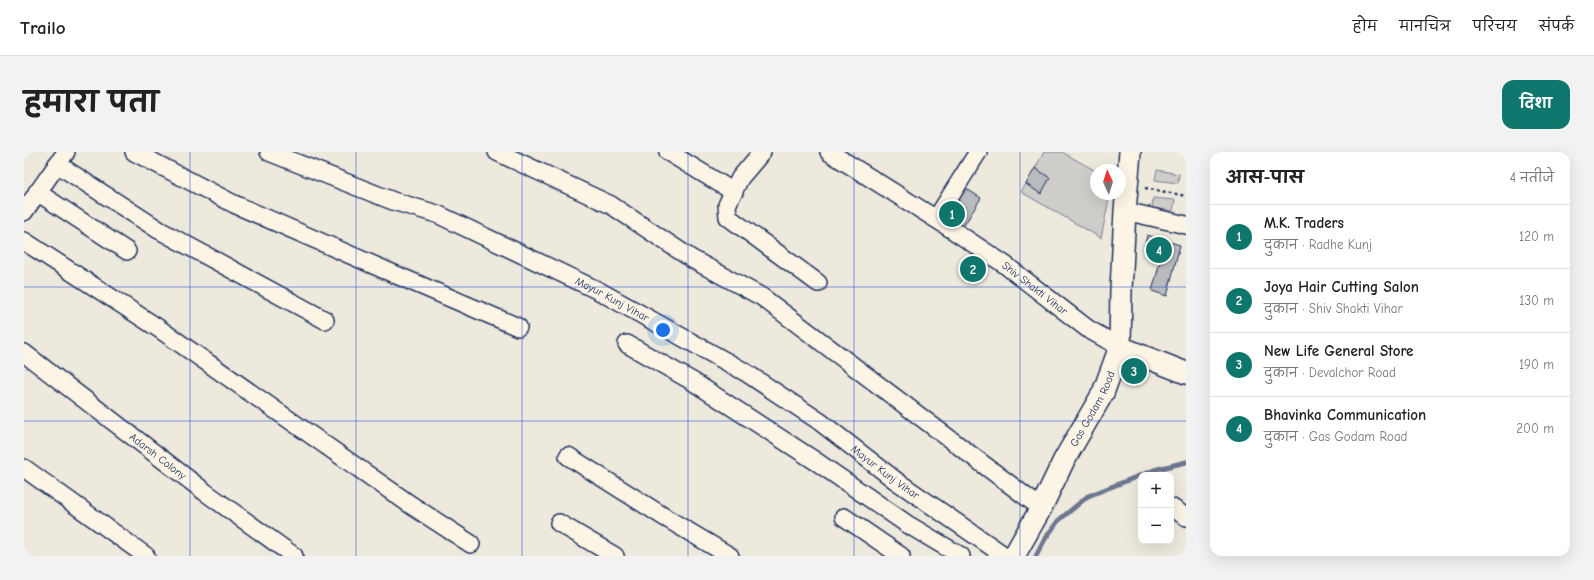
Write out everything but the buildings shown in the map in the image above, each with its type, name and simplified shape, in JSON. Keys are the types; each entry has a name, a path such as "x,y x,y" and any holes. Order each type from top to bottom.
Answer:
{"main road":[{"name":"Gas Godam Road","path":"1014,556 1041,508 1064,460 1103,392 1120,347 1120,290 1130,152"},
{"path":"1120,347 1186,373"}],"street":[{"path":"134,152 234,204 518,327"},
{"name":"Mayur Kunj Vihar","path":"269,152 394,201 437,214 598,291 745,372 819,421 895,480 1005,556"},
{"path":"497,152 611,206 692,260 762,297 1041,508"},
{"path":"668,152 734,192"},
{"path":"762,152 740,178 727,205 728,217 818,283"},
{"path":"936,219 978,152"},
{"name":"Shiv Shakti Vihar","path":"837,154 1004,264 1088,329 1120,347"},
{"path":"24,212 62,158 159,230 325,320"},
{"path":"37,192 127,251"},
{"path":"1125,211 1186,225"},
{"path":"24,241 158,328 411,505 472,544"},
{"path":"627,344 692,381 817,462 907,524 961,556"},
{"name":"Adarsh Colony","path":"24,354 205,492 294,556"},
{"path":"568,456 666,518 730,556"},
{"path":"24,468 146,556"},
{"path":"1172,508 1186,517"},
{"path":"844,518 901,556"},
{"path":"559,524 615,556"}],"path":[{"path":"1127,184 1186,196"}],"shaded area":[{"path":"1044,152 1062,152 1090,168 1090,200 1109,200 1101,238 1021,192 1026,184 1041,193 1050,178 1035,168"},
{"path":"1157,170 1179,174 1178,183 1155,180"},
{"path":"1153,198 1175,200 1173,211 1152,208"}],"waterway":[{"path":"1036,556 1045,539 1058,521 1088,496 1154,470 1186,462"}],"place":[{"name":"M.K. Traders","path":"952,214"},
{"name":"Bhavinka Communication","path":"1159,250"},
{"name":"Joya Hair Cutting Salon","path":"973,269"},
{"name":"New Life General Store","path":"1134,371"}]}
